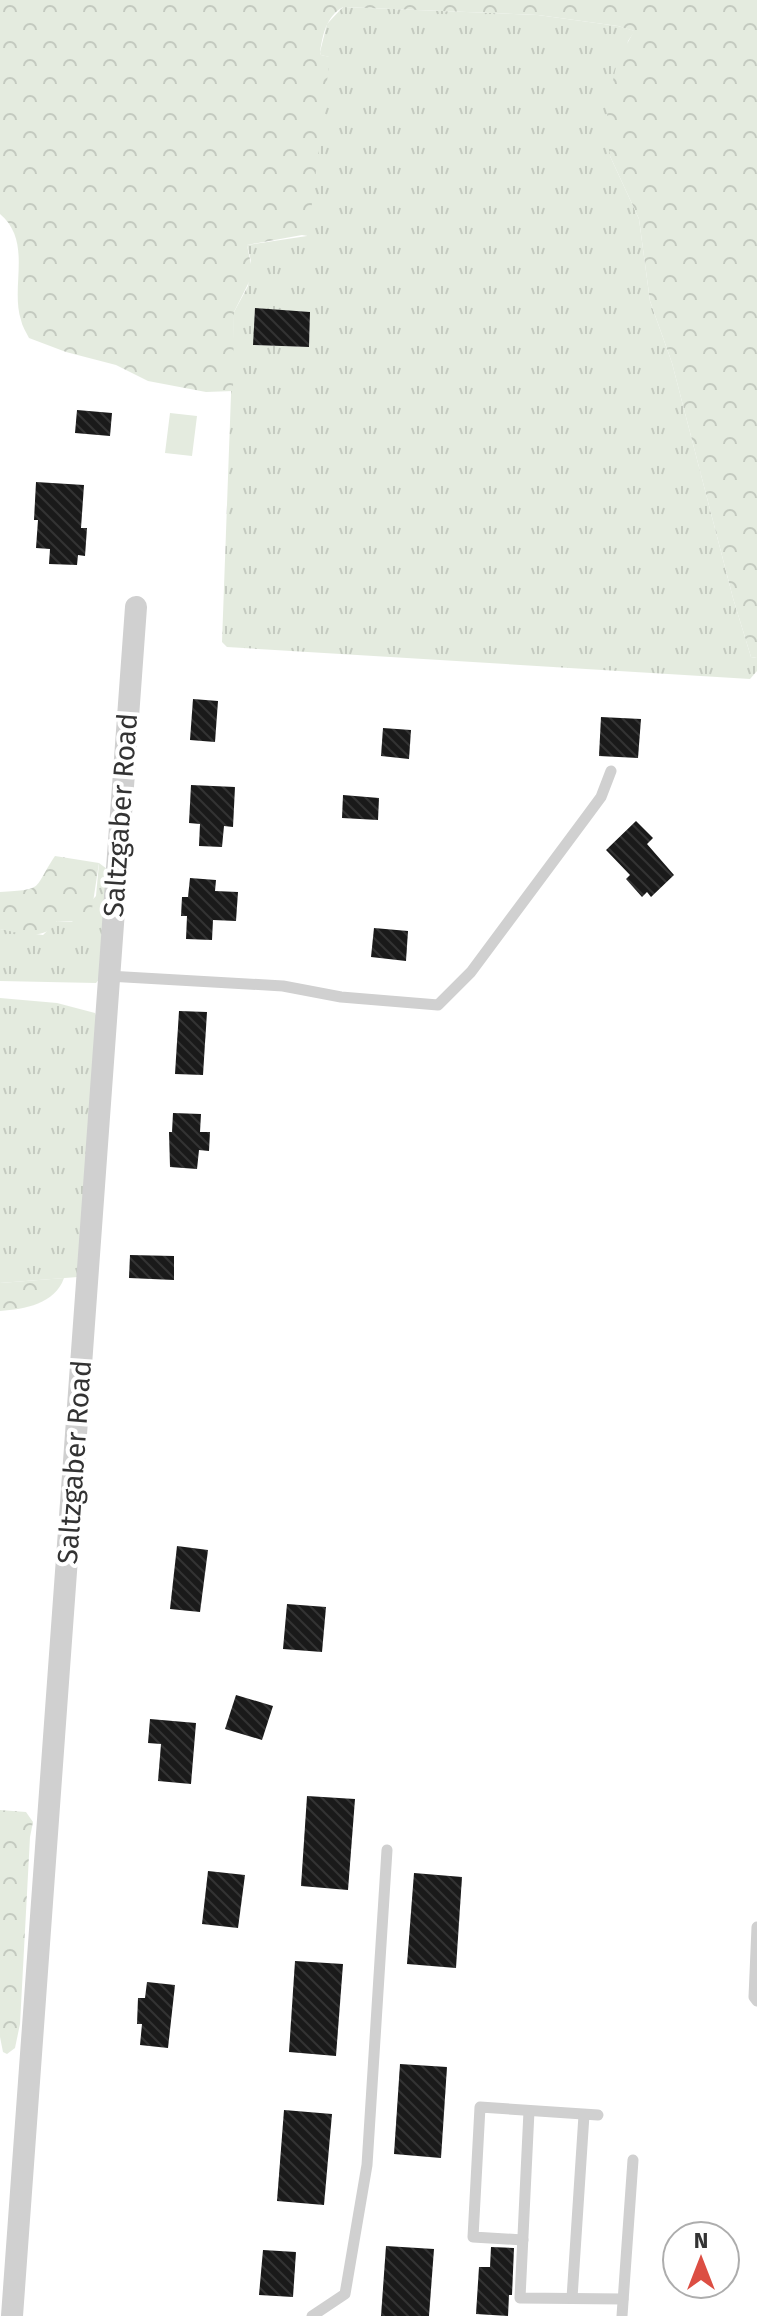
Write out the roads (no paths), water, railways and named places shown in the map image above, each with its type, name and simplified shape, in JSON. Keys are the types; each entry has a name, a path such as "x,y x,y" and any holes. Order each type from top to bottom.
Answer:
{"street":[{"name":"Saltzgaber Road","path":"12,2316 136,607"}],"lane":[{"path":"108,976 283,986 341,997 438,1005 471,972 584,820 601,797 611,771"},
{"path":"312,2316 345,2294 367,2165 387,1850"},
{"path":"757,1927 754,1997 757,2001"},
{"path":"523,2240 473,2237 480,2107 598,2115"},
{"path":"529,2111 520,2298 623,2299"},
{"path":"572,2298 584,2115"},
{"path":"622,2316 633,2160"}]}
